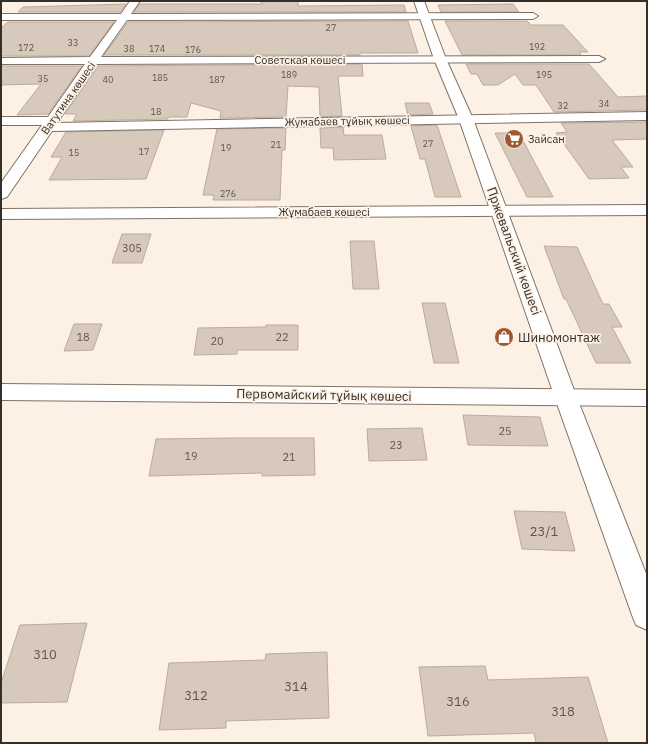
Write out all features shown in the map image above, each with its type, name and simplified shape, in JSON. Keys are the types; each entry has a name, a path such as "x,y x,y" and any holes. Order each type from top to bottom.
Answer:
{"street":[{"name":"Ватутина көшесі","path":"1,194 135,1"},
{"path":"1,17 123,17 422,9 533,16"},
{"name":"Пржевальский көшесі","path":"422,9 440,59 466,119 566,398 647,615"},
{"name":"Советская көшесі","path":"1,61 599,59"},
{"name":"Жумабаев тұйық көшесі","path":"1,121 49,124 647,116"},
{"name":"Жұмабаев көшесі","path":"1,214 647,210"},
{"name":"Первомайский тұйық көшесі","path":"1,392 647,398"}],"building":[{"path":"262,1 298,1 298,6 404,5 406,12 134,12 139,4 261,4"},
{"path":"126,4 120,12 18,12 23,7"},
{"path":"513,4 519,12 441,12 438,5"},
{"path":"408,21 418,53 360,53 360,55 104,55 128,22"},
{"path":"445,21 527,21 531,25 563,25 588,52 579,52 581,55 462,55"},
{"path":"8,22 114,22 89,56 1,56 1,28"},
{"path":"362,64 363,76 338,76 342,116 320,117 319,87 288,86 286,117 220,118 221,111 191,103 187,117 168,117 168,119 73,121 77,114 65,114 98,66"},
{"path":"466,64 589,64 618,97 647,96 647,110 554,112 536,85 523,85 515,74 498,85 483,85 477,74 471,74"},
{"path":"1,66 82,66 48,114 17,115 41,84 1,85"},
{"path":"405,103 429,103 433,114 408,115"},
{"path":"647,122 647,139 612,140 633,167 621,167 629,178 589,179 556,133 567,132 561,123"},
{"path":"437,125 461,197 435,197 425,159 420,159 411,126"},
{"path":"343,127 344,135 382,135 386,159 334,160 333,148 321,148 320,128"},
{"path":"286,128 285,150 282,150 280,200 213,200 214,195 203,195 217,129"},
{"path":"164,130 146,179 49,180 62,157 51,157 66,132"},
{"path":"495,133 519,133 553,197 527,197"},
{"path":"122,234 151,234 142,263 112,263"},
{"path":"350,241 374,241 379,289 353,289"},
{"path":"544,246 577,247 603,304 609,304 622,327 612,327 631,363 596,363 566,299 564,299"},
{"path":"422,303 445,303 459,363 434,363"},
{"path":"74,324 102,324 93,350 64,351"},
{"path":"266,325 298,325 298,350 237,350 237,354 194,355 198,328 266,327"},
{"path":"463,415 540,417 548,446 468,445"},
{"path":"422,428 427,460 369,461 367,429"},
{"path":"314,438 315,475 262,476 262,473 149,476 156,439"},
{"path":"514,511 565,512 575,551 522,549"},
{"path":"87,623 67,702 1,703 1,683 20,625"},
{"path":"327,652 329,718 226,721 226,728 159,730 169,663 265,660 266,654"},
{"path":"485,666 488,680 588,677 608,743 536,743 534,733 428,736 419,667"}],"place":[{"name":"Зайсан","path":"514,139"},
{"name":"Шиномонтаж","path":"504,337"}]}
